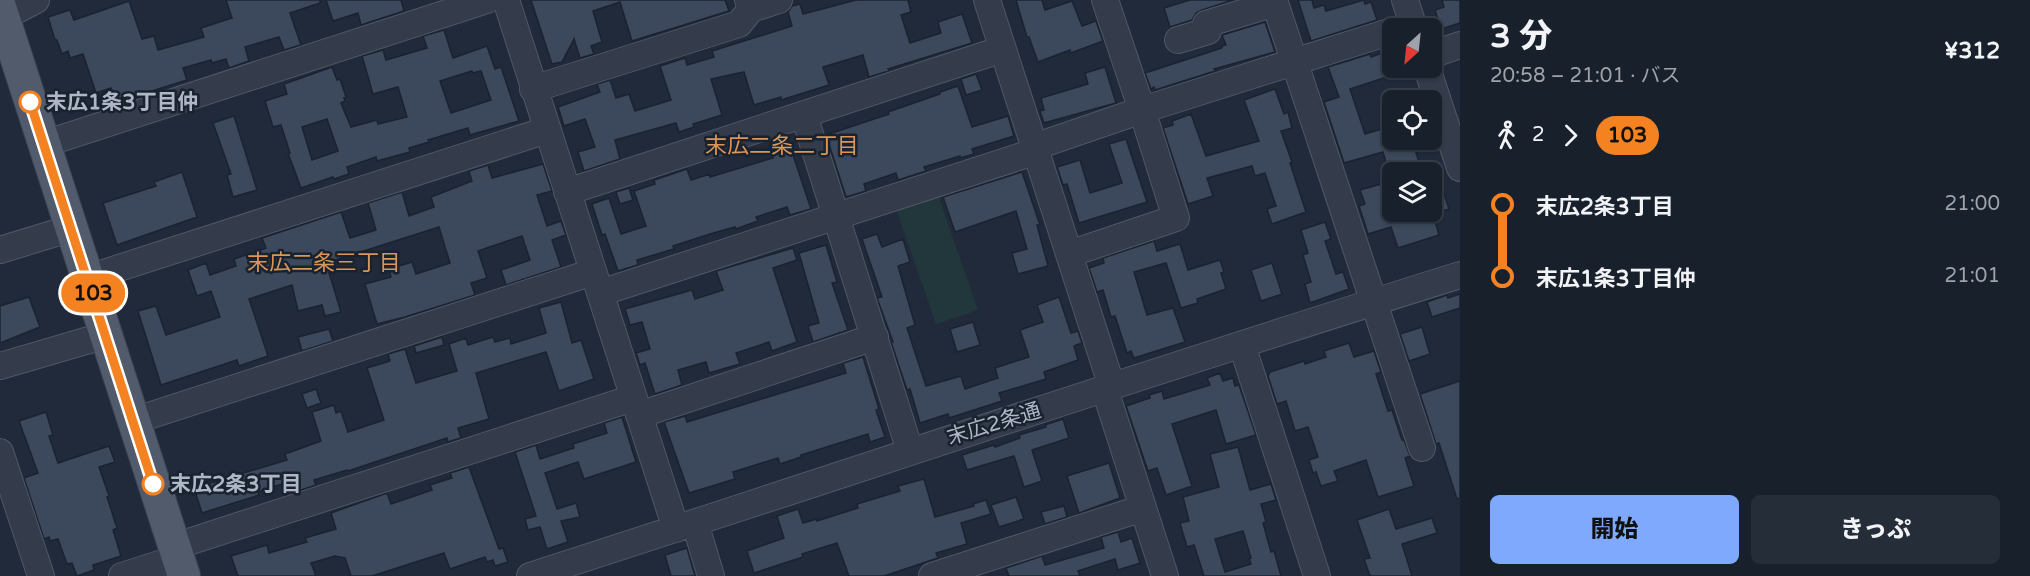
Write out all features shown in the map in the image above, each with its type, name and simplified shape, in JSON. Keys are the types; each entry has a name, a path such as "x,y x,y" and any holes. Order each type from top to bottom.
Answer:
{"main road":[{"path":"1,14 178,560"}],"street":[{"path":"1,14 36,0"},
{"path":"44,144 487,0"},
{"path":"506,0 636,406 685,526 711,576"},
{"path":"534,89 739,24 749,4 779,0"},
{"path":"987,0 1069,254 1165,576"},
{"path":"1069,254 1176,218 1105,0"},
{"path":"1405,0 1405,18"},
{"path":"1178,40 1208,31 1206,24 1275,2 1422,448"},
{"path":"133,421 597,283 837,217 1034,150 1142,110 1382,35"},
{"path":"1442,51 1460,45"},
{"path":"567,192 1003,50"},
{"path":"1429,78 1460,168"},
{"path":"804,115 910,451"},
{"path":"88,278 547,130"},
{"path":"0,250 72,228"},
{"name":"末広2条通","path":"530,576 910,451 1460,275"},
{"path":"0,366 106,335"},
{"path":"122,576 178,560 636,406 875,337"},
{"path":"1242,345 1317,576"},
{"path":"0,452 6,488 41,576"},
{"path":"932,576 1143,508"}],"green space":[{"path":"937,192 978,310 936,324 895,206"}],"building":[{"path":"226,0 320,0 320,3 290,13 301,45 284,50 279,37 245,47 249,61 229,68 226,59 212,63 211,60 183,68 187,80 133,97 134,99 116,105 111,88 96,93 83,54 70,58 68,51 62,54 48,17 70,10 74,20 129,1 142,39 154,36 158,50 204,37 201,28 232,18"},
{"path":"326,0 401,0 404,11 361,25 358,13 333,21"},
{"path":"531,0 725,0 729,11 632,41 620,2 593,11 602,42 591,46 594,54 580,58 574,39 562,62 552,64"},
{"path":"856,0 908,0 911,12 901,15 910,43 941,33 938,22 962,14 972,43 869,77 863,55 823,67 829,85 781,100 781,97 754,105 744,72 711,79 722,115 693,124 694,127 679,132 676,123 615,140 620,159 584,171 578,152 595,147 585,119 564,126 558,107 600,92 597,84 610,80 616,98 629,94 635,111 671,100 660,66 685,58 687,65 714,57 712,51 792,26 788,12 792,6 800,4 803,14"},
{"path":"1016,0 1042,0 1045,10 1072,1 1082,26 1096,21 1103,41 1038,62 1029,37 1027,37"},
{"path":"1190,0 1233,0 1202,10 1196,13 1192,20 1170,27 1164,8"},
{"path":"1298,0 1312,0 1314,8 1324,5 1326,11 1364,0 1365,4 1371,2 1377,20 1311,41"},
{"path":"1442,0 1460,0 1460,23 1442,29 1442,18 1438,18 1435,10 1444,7"},
{"path":"1265,22 1275,52 1214,69 1215,71 1155,90 1154,87 1151,89 1145,73 1222,48 1226,45 1222,35"},
{"path":"444,30 453,58 487,46 495,69 501,67 519,121 470,135 468,128 428,140 429,142 409,148 410,152 377,161 376,157 347,167 349,174 301,188 288,153 290,153 281,125 273,127 265,101 287,94 284,84 332,67 337,80 340,79 346,97 341,103 351,127 377,120 378,124 407,117 398,87 373,94 362,56 383,50 386,60 427,48 423,36","holes":["472,71 473,73 481,71 491,100 451,113 440,81","327,119 338,151 312,160 302,127"]},
{"path":"1382,53 1384,78 1350,89 1365,134 1382,129 1382,150 1415,150 1419,162 1386,162 1383,152 1344,163 1324,102 1339,97 1328,67 1370,54 1371,57"},
{"path":"1105,67 1116,103 1044,123 1040,111 1044,110 1041,98 1088,84 1085,73"},
{"path":"976,74 982,90 966,95 961,79"},
{"path":"958,86 972,127 1008,116 1014,136 972,149 974,154 924,167 926,171 898,180 896,173 864,184 866,191 846,197 826,135 889,114 888,112"},
{"path":"1275,89 1284,114 1288,112 1292,128 1281,131 1306,212 1272,224 1267,209 1276,206 1265,173 1255,176 1252,166 1207,178 1213,196 1188,204 1163,128 1173,125 1172,121 1191,114 1206,156 1259,141 1244,100"},
{"path":"234,116 257,190 233,197 227,175 231,174 213,123"},
{"path":"1126,139 1147,202 1079,223 1067,184 1063,185 1057,167 1080,160 1090,193 1122,183 1109,144"},
{"path":"788,140 811,209 790,215 787,207 756,217 758,221 736,229 735,227 673,246 674,249 637,260 638,265 618,271 605,234 602,235 592,204 609,198 621,234 646,226 634,191 655,184 654,180 687,169 691,180 710,174 710,177 773,158 769,145"},
{"path":"543,164 552,191 537,195 547,226 561,221 566,235 552,240 561,267 506,285 501,270 530,260 522,236 478,251 487,278 471,283 475,295 377,324 365,284 391,277 389,269 412,262 416,274 450,263 439,227 326,263 341,312 325,316 322,305 298,311 292,285 249,299 268,356 239,366 237,360 161,385 138,311 156,306 166,335 220,317 211,291 197,296 188,270 206,263 210,275 236,266 234,259 266,248 262,238 341,212 350,238 376,230 368,203 402,192 409,216 434,207 431,197 472,181 469,171 488,165 492,178"},
{"path":"182,172 197,217 117,245 103,203 156,186 154,182"},
{"path":"1022,172 1040,225 1037,225 1048,266 1018,274 1012,253 1027,249 1016,211 955,232 943,197"},
{"path":"1382,184 1382,222 1435,222 1439,235 1398,248 1391,227 1368,234 1359,206 1365,204 1360,190"},
{"path":"629,188 633,200 620,204 616,192"},
{"path":"1444,194 1449,209 1442,211 1442,195"},
{"path":"1325,222 1331,239 1325,241 1336,274 1343,272 1349,289 1310,303 1305,284 1311,282 1303,255 1308,253 1301,230"},
{"path":"877,234 882,247 903,239 910,262 898,266 915,325 907,328 926,386 961,376 965,389 998,378 995,368 1029,357 1020,330 1043,322 1037,305 1059,297 1071,333 1078,331 1082,343 1074,346 1078,360 1044,372 1046,379 999,393 1002,401 949,418 948,414 920,423 877,298 882,297 862,239"},
{"path":"1154,241 1157,251 1180,244 1188,270 1220,260 1226,289 1197,299 1198,303 1181,308 1166,263 1134,272 1147,315 1173,308 1185,342 1134,358 1131,351 1127,353 1115,316 1111,317 1103,290 1097,292 1089,268 1104,263 1103,258"},
{"path":"826,245 837,282 832,283 848,330 813,342 808,326 819,323 799,253"},
{"path":"793,248 797,260 773,268 797,342 772,351 769,342 736,353 740,364 709,373 706,362 678,370 682,385 655,394 645,363 640,365 636,353 650,349 642,322 630,325 625,309 692,290 695,299 723,290 716,271"},
{"path":"1272,263 1282,294 1261,301 1251,270"},
{"path":"1460,294 1460,308 1432,317 1427,302 1447,295 1448,298"},
{"path":"29,297 40,327 0,343 0,306"},
{"path":"561,302 572,343 581,340 594,379 559,391 546,352 476,373 489,419 458,428 461,438 448,442 447,438 314,480 316,485 298,491 294,480 258,492 259,495 202,513 194,488 287,460 285,454 321,441 312,412 334,405 336,413 341,411 348,432 384,420 367,368 390,361 388,354 405,349 416,383 457,371 449,344 466,338 468,345 493,337 495,342 510,338 511,344 546,333 539,308"},
{"path":"973,322 980,345 957,352 950,329"},
{"path":"1422,327 1430,354 1409,361 1400,334"},
{"path":"329,329 333,341 302,351 298,337"},
{"path":"442,337 444,345 416,353 414,346"},
{"path":"1349,343 1354,357 1374,351 1381,372 1376,374 1388,411 1392,410 1410,456 1405,458 1414,486 1378,497 1366,460 1334,471 1338,481 1321,486 1316,472 1313,473 1309,460 1318,457 1308,427 1295,431 1286,401 1277,404 1268,376 1270,372 1304,361 1305,364 1326,357 1324,351"},
{"path":"863,357 885,437 870,442 868,434 780,464 778,458 733,472 735,479 689,493 664,422 685,416 687,422 846,373 843,363"},
{"path":"1220,373 1223,381 1233,378 1235,386 1239,385 1256,435 1226,444 1216,410 1172,424 1192,486 1166,495 1157,468 1148,471 1126,406 1150,398 1149,395 1162,391 1164,399 1210,385 1207,378"},
{"path":"1460,381 1460,498 1457,499 1420,394"},
{"path":"316,389 321,403 307,408 302,394"},
{"path":"46,412 53,435 49,436 58,463 109,446 115,462 99,467 117,528 113,530 121,556 93,565 94,570 77,576 72,563 67,564 58,539 50,541 49,537 44,539 24,478 38,473 19,421"},
{"path":"622,417 636,462 584,479 578,462 545,473 557,509 576,503 580,517 561,521 568,542 547,549 540,527 528,530 525,519 536,516 515,452 536,445 540,459 574,448 573,444 607,433 604,423"},
{"path":"1063,419 1069,438 1032,450 1042,481 1024,487 1014,456 967,470 962,455 994,445 995,447 1020,438 1019,435"},
{"path":"1238,447 1250,490 1271,484 1276,500 1261,504 1266,522 1263,523 1281,576 1204,576 1194,545 1187,547 1180,523 1189,521 1183,497 1219,487 1210,454","holes":["1243,531 1251,558 1249,559 1251,564 1225,572 1215,539"]},
{"path":"1109,463 1120,498 1079,513 1067,476"},
{"path":"469,467 499,549 503,548 508,562 495,566 493,560 487,562 485,557 450,569 444,553 372,576 351,576 345,558 335,556 311,563 316,576 238,576 231,556 267,545 269,553 307,542 305,538 336,529 331,513 387,493 391,504 432,490 430,485 452,478 450,473"},
{"path":"924,479 935,517 974,506 973,504 986,500 991,514 961,523 967,544 936,553 938,558 884,576 849,576 837,543 754,573 747,551 784,538 777,516 798,509 803,523 817,519 817,521 858,508 857,504 900,491 898,486"},
{"path":"1016,497 1024,519 999,527 991,505"},
{"path":"1064,506 1067,517 1045,524 1041,512"},
{"path":"1389,509 1396,529 1432,518 1437,533 1402,544 1412,576 1370,576 1364,559 1370,558 1357,520"},
{"path":"1118,532 1121,542 1132,538 1140,563 1118,570 1115,559 1078,571 1080,576 1009,576 1006,568 1042,556 1045,565 1104,548 1101,537"},
{"path":"687,548 695,576 671,576 665,555"}],"bus line":[{"name":"103","path":"30,102 153,484"}],"place":[{"name":"末広1条3丁目仲","path":"30,102"},
{"name":"末広2条3丁目","path":"153,484"}],"district":[{"name":"末広二条二丁目","path":"782,146"},
{"name":"末広二条三丁目","path":"324,263"}]}
